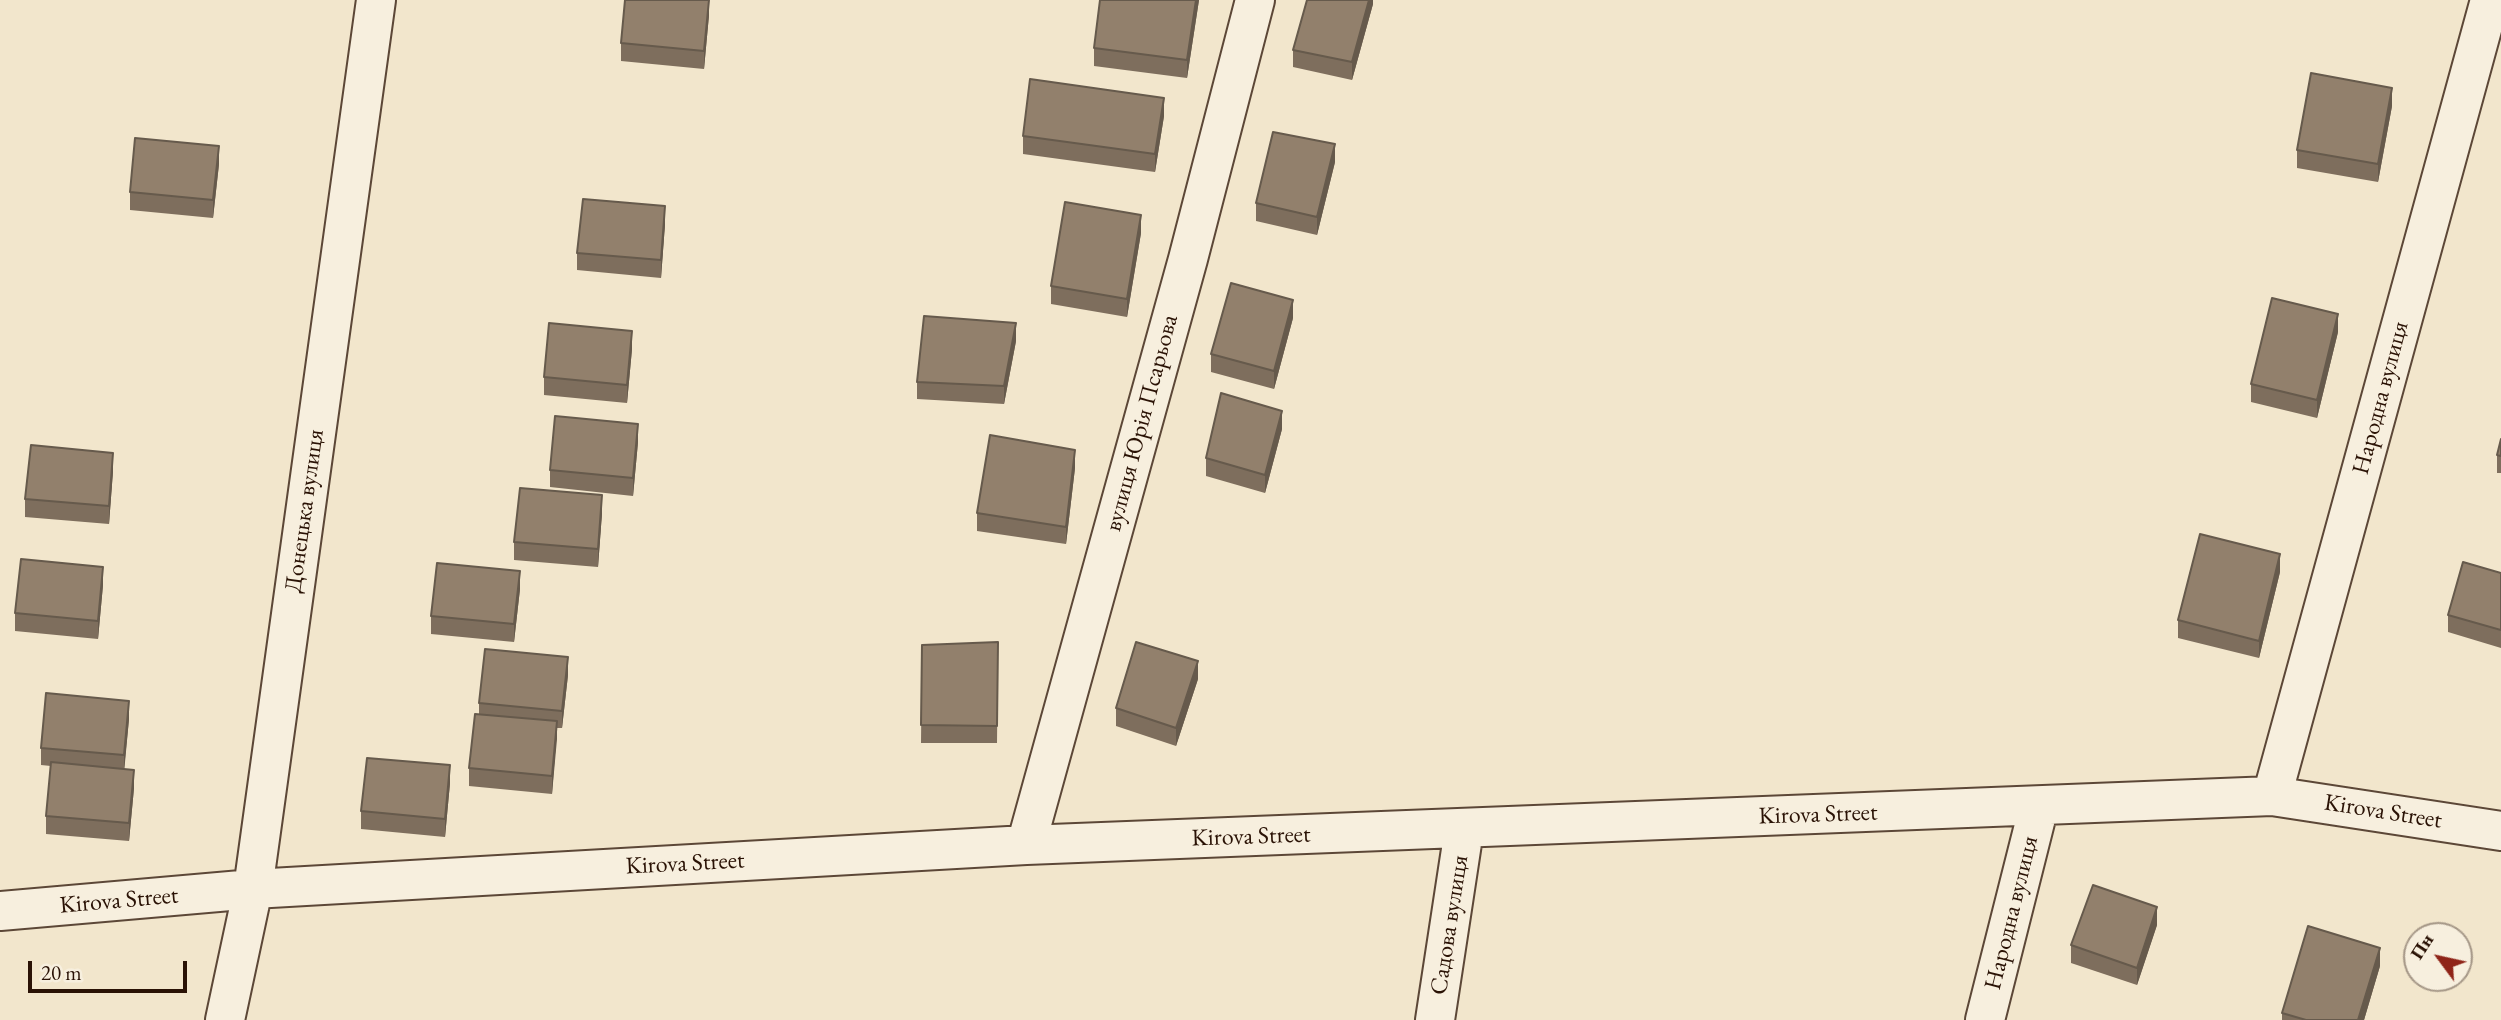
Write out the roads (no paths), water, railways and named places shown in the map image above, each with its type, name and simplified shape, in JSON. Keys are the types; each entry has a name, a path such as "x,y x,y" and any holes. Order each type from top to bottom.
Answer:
{"street":[{"name":"Донецька вулиця","path":"225,1020 253,889 376,0"},
{"name":"вулиця Юрія Псарьова","path":"1026,845 1188,259 1255,0"},
{"path":"2272,796 2490,0"},
{"name":"Kirova Street","path":"0,911 253,889 1026,845 1464,830 2272,796 2501,831"},
{"name":"Народна вулиця","path":"1985,1020 2039,806"},
{"name":"Садова вулиця","path":"1435,1020 1464,830"}]}
